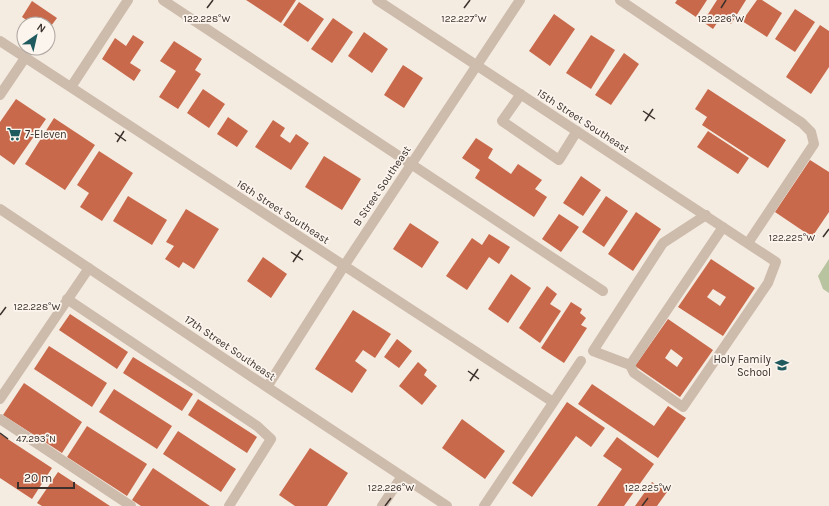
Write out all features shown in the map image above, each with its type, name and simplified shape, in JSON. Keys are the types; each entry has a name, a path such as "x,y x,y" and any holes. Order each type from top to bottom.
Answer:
{"street":[{"path":"71,87 128,0"},
{"path":"163,0 603,292"},
{"name":"15th Street Southeast","path":"377,0 776,262 768,283 683,407 634,373 630,365"},
{"name":"B Street Southeast","path":"267,388 344,266 520,0"},
{"path":"620,0 802,123 811,132 814,144 748,243"},
{"name":"16th Street Southeast","path":"0,41 553,402"},
{"path":"1,92 25,58"},
{"path":"521,94 502,121 559,160 577,130"},
{"name":"17th Street Southeast","path":"0,209 267,388 447,506"},
{"path":"706,215 663,243 593,351 630,365 723,227"},
{"path":"0,399 89,268"},
{"path":"67,300 257,426 271,439 229,506"},
{"path":"484,506 581,361"},
{"path":"0,419 131,506"},
{"path":"382,506 402,476"}],"green space":[{"path":"829,259 829,293 823,289 818,276"}],"building":[{"path":"246,0 296,0 281,23"},
{"path":"677,0 707,0 696,17 675,3"},
{"path":"717,0 746,0 731,24 721,17 713,29 703,22"},
{"path":"757,0 762,0 782,13 767,37 742,21"},
{"path":"32,1 54,16 23,16"},
{"path":"299,2 324,19 308,42 283,25"},
{"path":"795,9 815,22 795,52 775,39"},
{"path":"554,14 575,29 550,66 529,51"},
{"path":"333,18 353,32 332,63 311,49"},
{"path":"820,25 829,31 829,67 811,94 786,77"},
{"path":"364,32 388,49 372,73 348,56"},
{"path":"133,35 144,42 130,63 141,70 134,81 102,59 115,38 126,46"},
{"path":"591,35 615,50 591,89 566,73"},
{"path":"174,41 202,59 195,70 201,74 178,109 159,97 176,71 160,61"},
{"path":"624,53 639,64 611,105 595,95"},
{"path":"403,65 423,78 404,108 384,95"},
{"path":"203,89 225,104 209,128 187,113"},
{"path":"708,89 786,140 768,168 702,125 707,117 695,109"},
{"path":"16,99 46,119 14,165 0,155 0,122"},
{"path":"228,117 248,131 237,147 217,134"},
{"path":"54,118 95,145 65,190 25,164"},
{"path":"273,120 285,128 280,136 290,143 296,134 309,143 291,170 255,147"},
{"path":"708,131 749,158 738,174 697,147"},
{"path":"476,138 493,149 488,158 511,174 518,164 542,180 535,189 547,197 534,217 475,178 480,170 462,158"},
{"path":"99,151 133,173 102,221 80,207 89,193 77,185"},
{"path":"324,156 361,179 342,210 305,187"},
{"path":"810,160 829,172 829,212 812,237 775,212"},
{"path":"581,176 601,190 583,216 563,203"},
{"path":"128,196 167,220 152,245 113,221"},
{"path":"606,196 628,211 604,247 582,232"},
{"path":"186,209 219,229 194,269 183,262 179,268 165,259 174,246 166,242"},
{"path":"636,212 661,229 633,271 608,254"},
{"path":"559,214 579,227 561,252 542,239"},
{"path":"410,223 439,242 422,268 393,249"},
{"path":"489,234 510,247 499,264 489,257 467,290 446,276 472,238 482,245"},
{"path":"263,257 287,274 271,298 247,281"},
{"path":"711,259 755,288 723,336 678,307","holes":["713,289 726,297 720,306 707,297"]},
{"path":"511,274 531,288 508,323 488,309"},
{"path":"547,286 557,294 550,304 561,311 540,343 519,328"},
{"path":"571,302 582,309 580,313 586,318 581,325 587,328 564,363 541,348"},
{"path":"353,310 391,334 375,358 363,350 355,361 367,370 352,393 315,369"},
{"path":"70,314 128,352 117,369 59,330"},
{"path":"668,319 713,350 680,397 635,366","holes":["671,349 683,358 677,367 665,358"]},
{"path":"397,339 412,351 399,368 384,357"},
{"path":"49,346 107,383 92,407 34,369"},
{"path":"133,357 193,394 182,411 123,373"},
{"path":"418,362 427,370 424,375 437,386 422,405 399,386"},
{"path":"24,383 82,422 62,453 3,415"},
{"path":"592,384 654,426 668,406 686,418 658,458 578,404"},
{"path":"114,389 172,426 157,449 99,412"},
{"path":"198,399 257,437 247,453 188,415"},
{"path":"567,402 605,428 591,447 576,436 532,497 512,483"},
{"path":"462,419 505,451 485,479 442,448"},
{"path":"87,426 147,464 127,496 67,457"},
{"path":"178,431 236,469 221,492 163,454"},
{"path":"0,434 52,468 32,499 0,478"},
{"path":"617,437 654,464 624,506 597,506 622,469 603,456"},
{"path":"310,448 348,473 327,506 295,506 279,495"},
{"path":"153,468 210,506 141,506 132,500"},
{"path":"58,472 110,506 42,506 37,503"},
{"path":"652,482 667,492 657,506 635,506"}],"place":[{"name":"7-Eleven","path":"14,134"},
{"name":"Holy Family School","path":"782,365"}]}
